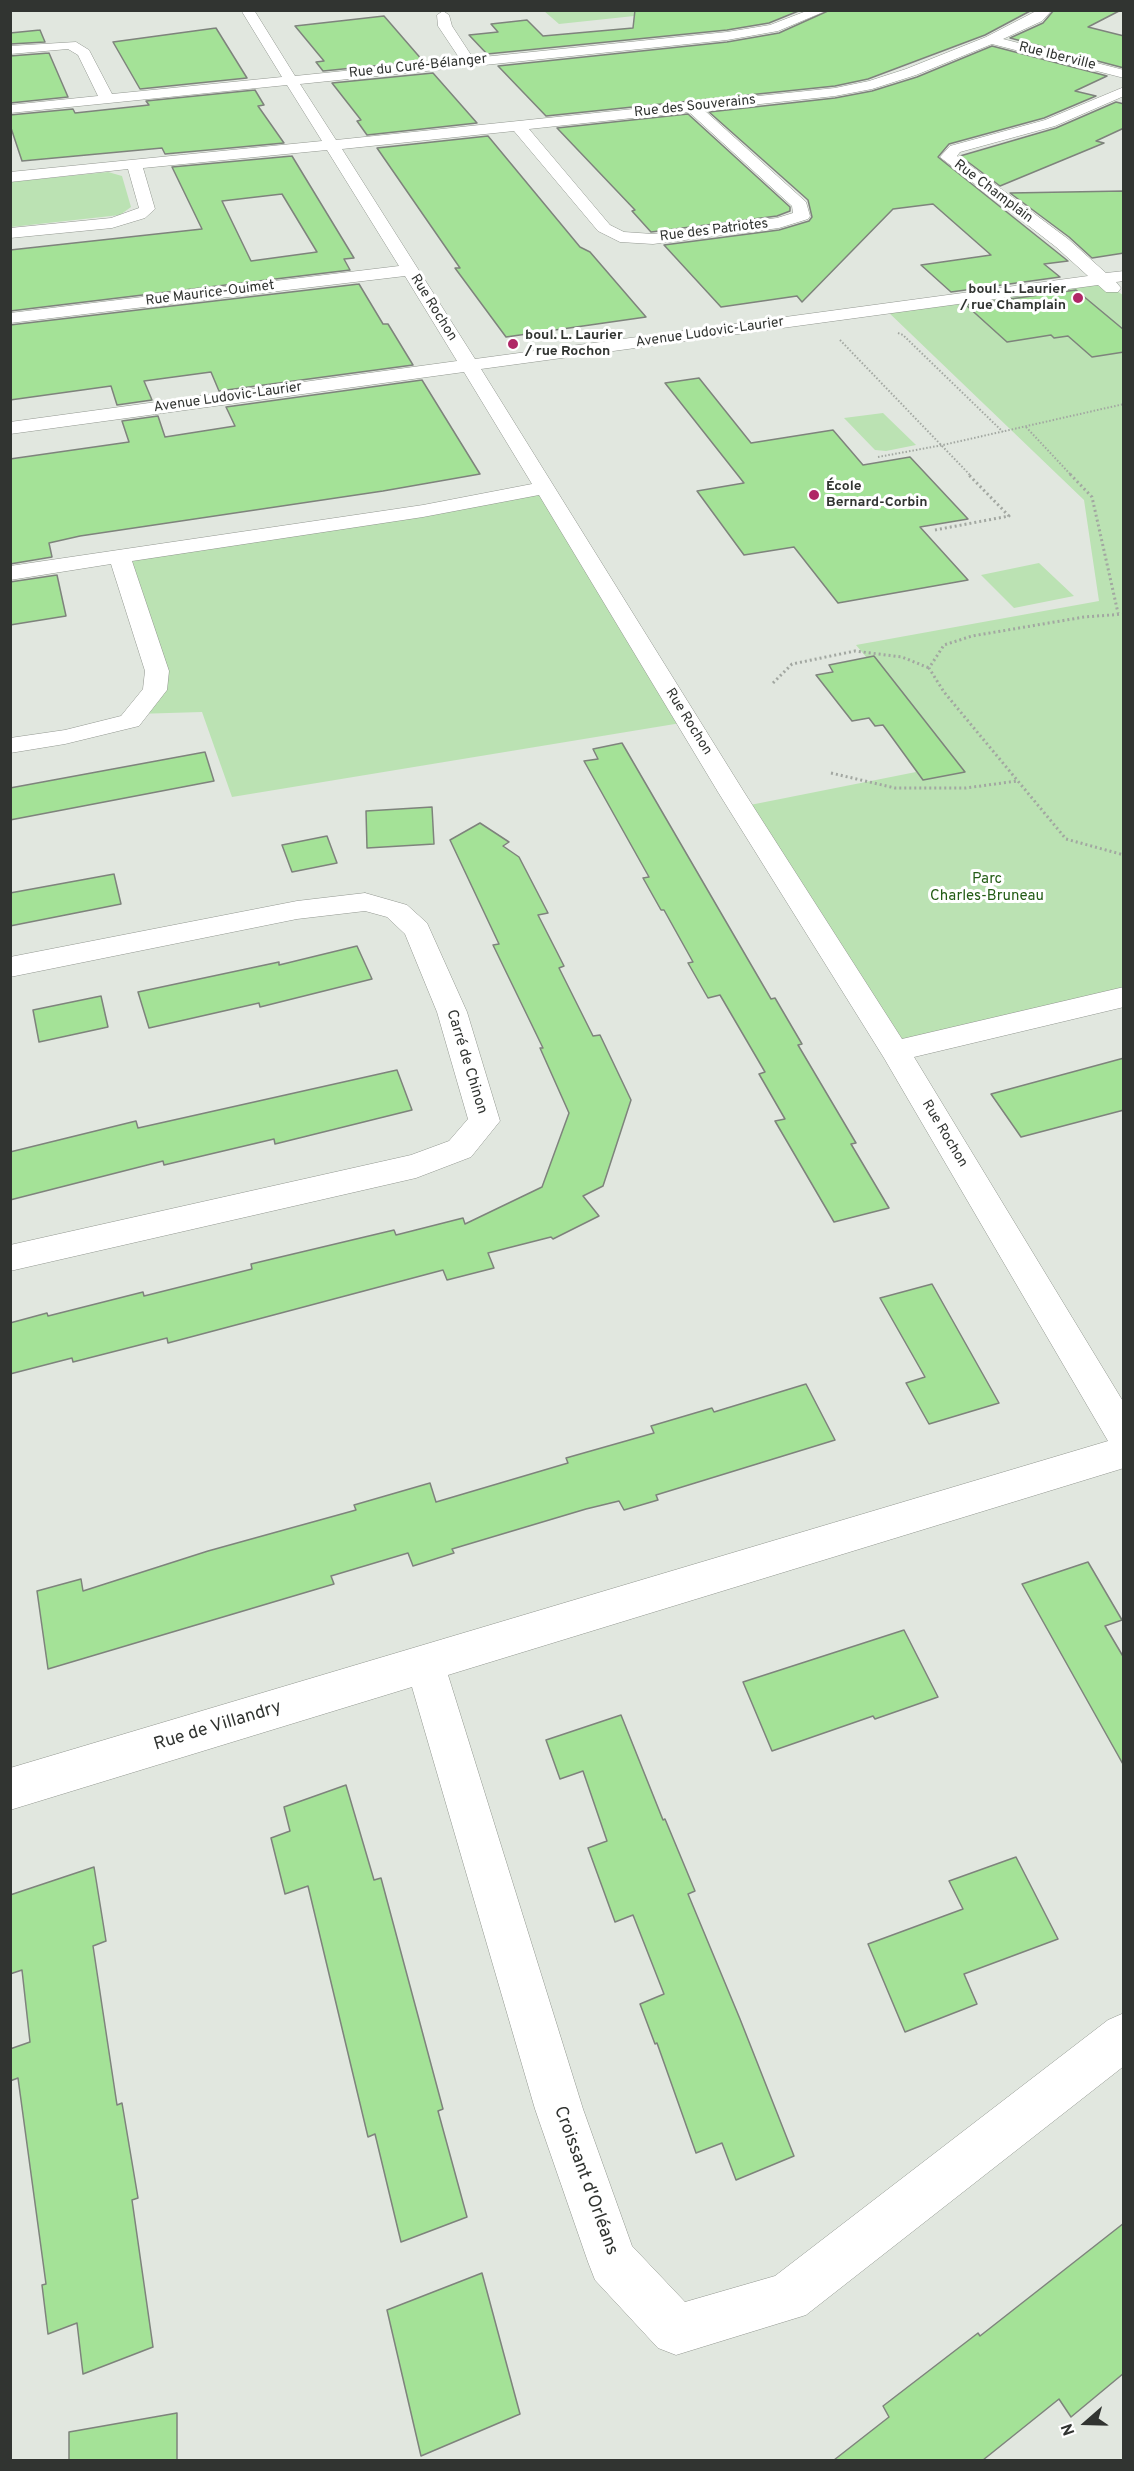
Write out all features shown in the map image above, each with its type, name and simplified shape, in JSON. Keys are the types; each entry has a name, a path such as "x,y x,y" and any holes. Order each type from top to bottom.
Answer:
{"street":[{"name":"Rue Rochon","path":"247,10 329,145 470,366 731,792 895,1051 1124,1436"},
{"name":"Rue du Curé-Bélanger","path":"10,109 727,36 773,28 822,10"},
{"name":"Rue des Souverains","path":"10,177 693,108 872,85 991,40 1037,18 1046,10"},
{"path":"443,15 445,26 469,62"},
{"name":"Rue Iberville","path":"991,40 1124,74"},
{"path":"10,50 71,45 84,52 107,99"},
{"name":"Rue Champlain","path":"1101,279 1062,243 948,157 955,149 1050,123 1124,91"},
{"name":"Rue des Patriotes","path":"518,126 604,228 620,237 652,239 779,223 802,216 800,205 693,108"},
{"path":"10,233 112,223 139,215 147,209 134,165"},
{"name":"Rue Maurice-Ouimet","path":"10,318 409,270"},
{"name":"Avenue Ludovic-Laurier","path":"10,428 1124,276"},
{"path":"1101,279 1124,296"},
{"path":"10,573 423,511 545,488"},
{"path":"10,746 65,737 130,721 155,690 157,671 119,556"},
{"name":"Carré de Chinon","path":"10,967 297,910 365,902 398,911 417,930 452,1012 484,1121 460,1149 416,1166 10,1258"},
{"path":"895,1051 1124,997"},
{"name":"Rue de Villandry","path":"10,1789 1124,1452"},
{"name":"Croissant d'Orléans","path":"425,1664 559,2109 613,2262 676,2330 788,2297 1124,2036"}],"path":[{"path":"894,332 903,335 1003,432"},
{"path":"838,338 1009,516 935,530"},
{"path":"878,457 943,445 1124,404"},
{"path":"1026,427 1092,497 1118,612"},
{"path":"929,668 944,645 972,636 1118,612 1124,614"},
{"path":"773,683 792,664 855,651 902,657 929,668 944,692 1066,839 1124,855"},
{"path":"831,773 895,788 966,788 1017,781"}],"green space":[{"path":"544,11 681,11 559,24"},
{"path":"108,172 122,176 131,207 120,215 11,227 10,182"},
{"name":"Parc Charles-Bruneau","path":"1101,279 1124,296 1123,997 895,1051 740,807 916,772 908,761 949,752 874,657 867,658 856,645 1099,601 1084,500 885,309"},
{"path":"883,413 916,445 886,451 875,450 844,418"},
{"path":"547,490 687,722 232,797 202,712 135,714 153,692 121,559"},
{"path":"1039,563 1074,596 1014,608 981,575"}],"building":[{"path":"635,10 801,10 769,23 727,30 487,54 469,35 498,32 491,24 527,20 543,36 633,28"},
{"path":"830,10 1032,10 985,35 868,79 835,86 546,116 498,66 727,42 779,33"},
{"path":"1054,10 1121,10 1088,27 1124,36 1124,68 1010,38 1043,23"},
{"path":"384,16 423,61 323,71 316,62 324,61 295,26"},
{"path":"216,28 247,78 140,89 113,42"},
{"path":"40,30 45,42 10,44 10,33"},
{"path":"992,46 1107,76 1075,91 1096,96 1044,118 949,144 938,157 1068,261 1044,264 1060,277 951,292 921,265 991,255 933,204 893,209 802,302 797,296 721,307 664,245 779,230 809,221 812,217 808,200 709,112 835,98 872,91 917,77"},
{"path":"49,53 68,97 10,103 10,56"},
{"path":"433,73 477,123 367,135 357,121 361,120 332,83"},
{"path":"255,90 264,105 258,106 284,143 165,154 162,148 22,161 10,125 10,115 73,109 75,113 149,105 146,101"},
{"path":"1116,102 1124,104 1124,128 1096,141 1104,143 1000,186 960,156 1056,128"},
{"path":"688,114 790,207 790,211 777,216 651,232 632,211 635,210 557,128"},
{"path":"488,136 580,247 590,252 646,317 506,337 455,268 460,268 377,148"},
{"path":"292,156 354,258 344,259 350,270 10,311 10,250 202,229 172,167","holes":["282,194 317,252 251,261 222,201"]},
{"path":"1124,191 1124,253 1092,258 1069,237 1010,193"},
{"path":"359,284 383,324 388,324 413,365 219,391 211,372 144,381 152,400 117,405 111,386 10,400 10,325"},
{"path":"1076,290 1124,330 1124,352 1092,357 1068,336 1054,338 1051,335 1007,342 966,305"},
{"path":"699,378 751,443 833,430 863,465 910,457 968,519 920,527 968,580 838,603 794,547 744,555 697,491 744,483 665,383"},
{"path":"422,380 480,474 383,491 80,536 49,543 52,557 10,564 10,459 129,442 122,421 158,416 165,437 235,426 226,407"},
{"path":"57,575 66,616 10,625 10,582"},
{"path":"874,656 965,772 923,780 883,725 875,726 869,718 852,721 816,675 833,672 829,665"},
{"path":"622,743 771,999 775,998 802,1044 798,1045 856,1143 851,1144 889,1208 834,1222 775,1121 785,1119 759,1074 765,1072 720,995 708,998 688,963 693,962 643,878 649,877 584,761 598,759 593,749"},
{"path":"205,752 214,781 10,820 10,788"},
{"path":"432,807 434,844 367,848 366,811"},
{"path":"480,823 509,842 503,846 519,857 548,913 538,915 564,966 559,968 593,1036 600,1035 631,1100 603,1186 583,1196 599,1216 553,1239 551,1237 488,1253 494,1268 447,1280 443,1270 168,1343 167,1338 73,1362 72,1358 10,1374 10,1323 47,1313 48,1316 143,1292 144,1296 252,1269 251,1264 394,1230 396,1235 463,1218 465,1224 542,1187 569,1113 540,1048 543,1048 493,945 499,944 450,840"},
{"path":"327,836 337,863 292,872 282,845"},
{"path":"114,874 121,904 10,926 10,893"},
{"path":"357,946 372,979 260,1007 259,1003 149,1028 138,992 279,962 279,965"},
{"path":"101,996 108,1027 39,1042 33,1010"},
{"path":"1124,1058 1124,1110 1021,1137 991,1094"},
{"path":"397,1070 412,1110 275,1144 274,1139 164,1165 163,1161 10,1200 10,1152 136,1121 138,1128"},
{"path":"932,1284 999,1403 929,1424 906,1383 925,1377 880,1298"},
{"path":"806,1384 835,1440 656,1495 658,1500 624,1510 619,1501 586,1509 452,1549 454,1553 413,1566 408,1553 331,1576 334,1584 48,1669 37,1591 81,1579 83,1591 208,1551 356,1510 354,1505 430,1483 436,1502 568,1463 566,1458 654,1433 651,1426 712,1408 714,1412"},
{"path":"1088,1562 1122,1620 1105,1626 1124,1658 1124,1766 1022,1584"},
{"path":"904,1630 938,1697 875,1719 873,1716 772,1751 743,1682"},
{"path":"621,1715 663,1820 665,1819 695,1891 688,1894 794,2156 736,2180 722,2143 696,2153 657,2043 655,2044 640,2004 664,1994 633,1915 615,1922 588,1848 607,1841 583,1771 560,1779 546,1740"},
{"path":"346,1785 374,1880 381,1878 443,2109 438,2111 467,2217 401,2242 375,2134 368,2137 308,1886 285,1894 271,1838 290,1831 284,1807"},
{"path":"1016,1857 1058,1939 964,1974 977,2004 905,2032 868,1944 963,1909 949,1881"},
{"path":"94,1867 106,1941 93,1946 117,2105 122,2103 138,2198 132,2200 153,2347 83,2374 77,2323 48,2334 42,2285 46,2284 18,2078 10,2081 10,2049 30,2042 22,1970 10,1974 10,1895"},
{"path":"1124,2223 1124,2373 1071,2417 1059,2399 983,2460 834,2460 889,2417 883,2406 978,2333 980,2336"},
{"path":"482,2273 520,2414 421,2456 387,2310"},
{"path":"177,2413 177,2460 69,2460 69,2432"}],"place":[{"name":"boul. L. Laurier / rue Champlain","path":"1078,298"},
{"name":"boul. L. Laurier / rue Rochon","path":"513,344"},
{"name":"École Bernard-Corbin","path":"814,495"}]}
